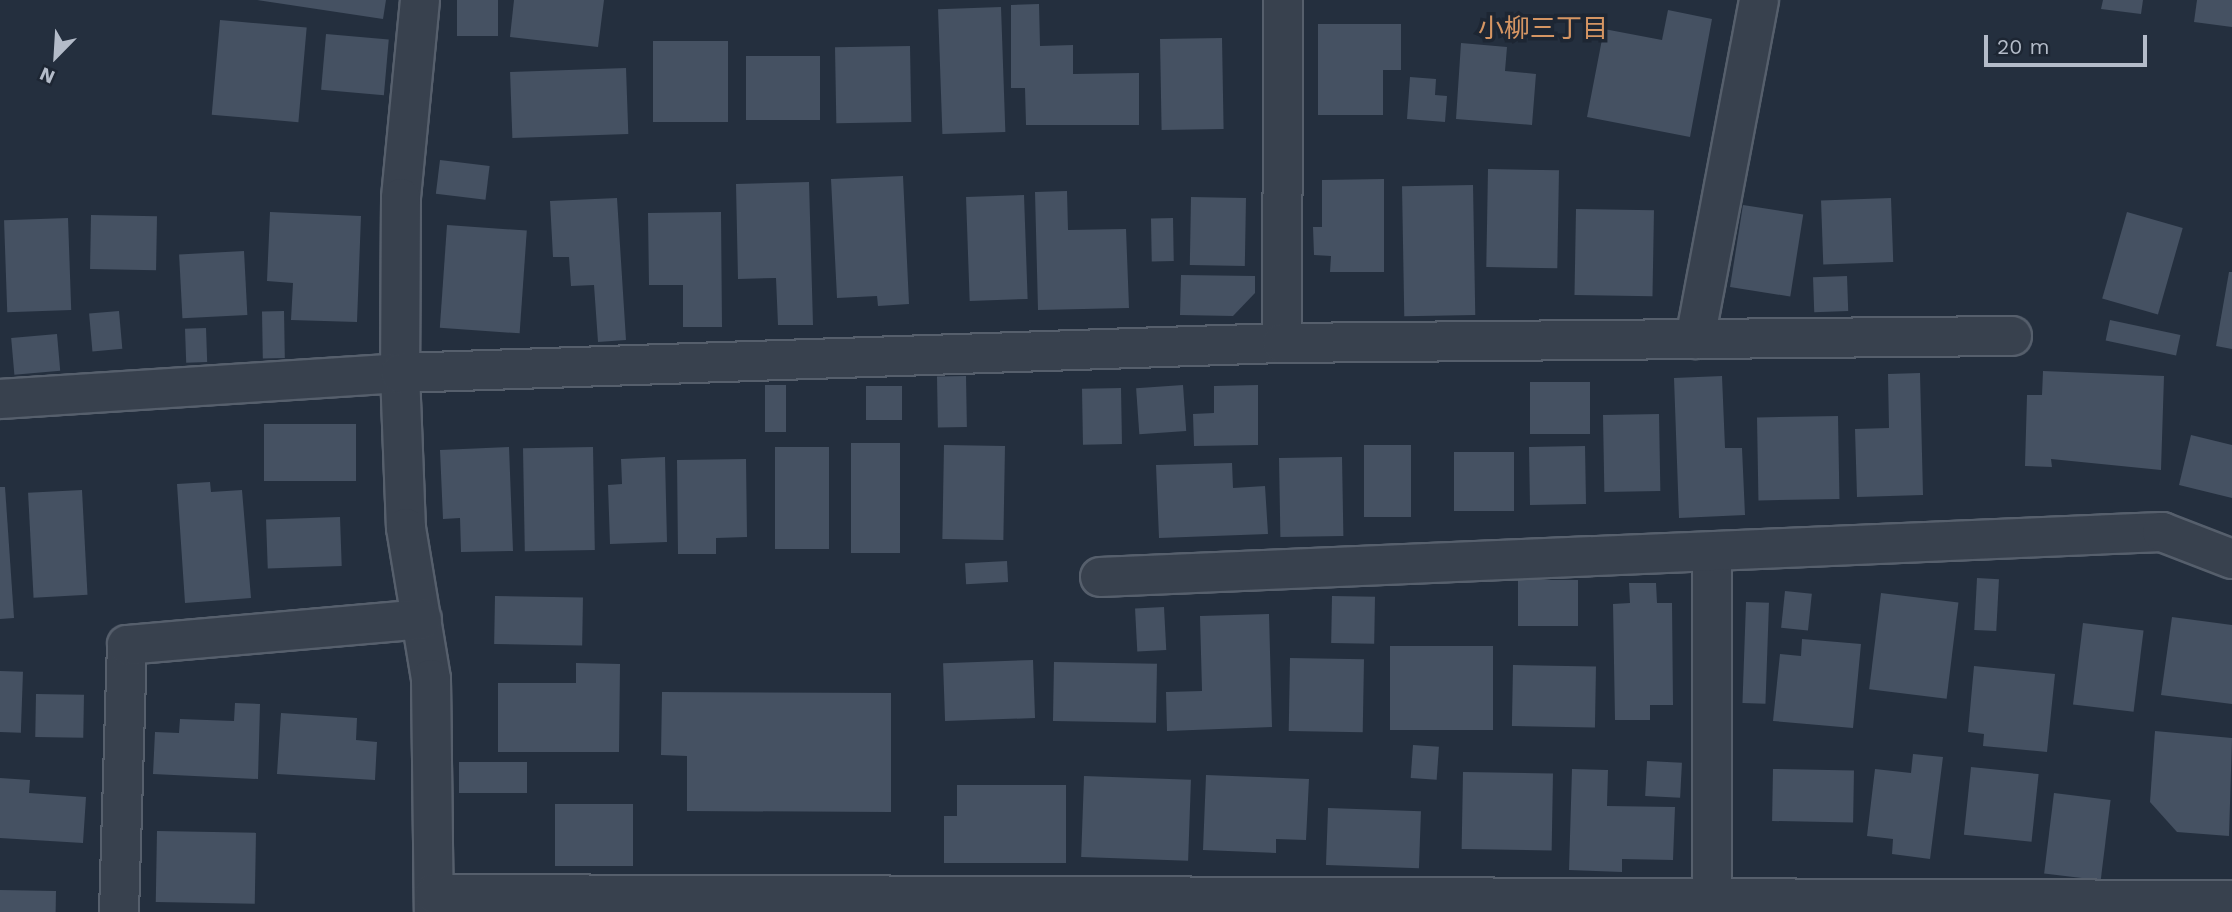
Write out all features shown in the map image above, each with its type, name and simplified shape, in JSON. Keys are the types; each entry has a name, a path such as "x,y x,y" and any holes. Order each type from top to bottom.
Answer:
{"street":[{"path":"420,0 401,198 400,373 406,528 431,679 434,903 2147,908 2232,900"},
{"path":"1282,343 1283,0"},
{"path":"1695,339 1759,0"},
{"path":"0,400 400,373 1282,343 2012,335"},
{"path":"1100,577 1712,554 2162,532 2232,559"},
{"path":"1712,554 1712,905"},
{"path":"120,912 127,645 422,619"}],"building":[{"path":"257,0 386,0 383,19"},
{"path":"457,0 498,0 498,36 457,36"},
{"path":"514,0 604,0 598,47 510,37"},
{"path":"2103,0 2143,0 2141,14 2101,9"},
{"path":"2197,0 2232,0 2232,27 2194,22"},
{"path":"1039,4 1040,46 1073,45 1073,74 1139,73 1139,125 1026,125 1025,88 1011,88 1011,5"},
{"path":"1001,7 1005,132 942,134 938,9"},
{"path":"1668,10 1712,19 1690,137 1587,117 1604,29 1662,40"},
{"path":"220,20 307,28 298,122 212,115"},
{"path":"1318,24 1401,24 1401,70 1383,70 1383,115 1318,115"},
{"path":"326,34 389,39 384,95 321,90"},
{"path":"1222,38 1224,129 1162,130 1160,39"},
{"path":"653,41 728,41 728,122 653,122"},
{"path":"1461,43 1507,47 1505,71 1536,74 1532,125 1456,119"},
{"path":"910,46 911,122 836,123 835,47"},
{"path":"746,56 820,56 820,120 746,120"},
{"path":"626,68 628,134 512,138 510,72"},
{"path":"1410,77 1436,79 1435,95 1447,96 1445,122 1407,119"},
{"path":"440,160 490,166 485,200 436,194"},
{"path":"1488,169 1559,170 1557,268 1486,267"},
{"path":"903,176 909,304 878,306 877,296 837,298 831,179"},
{"path":"1384,179 1384,272 1330,272 1331,256 1314,255 1313,227 1322,227 1322,180"},
{"path":"809,182 813,325 778,325 776,278 738,279 736,184"},
{"path":"1473,185 1475,315 1404,316 1402,186"},
{"path":"1067,191 1068,230 1126,229 1129,308 1038,310 1035,192"},
{"path":"1024,195 1028,299 970,301 966,197"},
{"path":"1191,197 1246,198 1245,266 1190,265"},
{"path":"617,198 626,340 598,342 594,285 571,286 569,257 553,257 550,201"},
{"path":"1891,198 1893,262 1823,264 1821,200"},
{"path":"1743,205 1803,215 1790,297 1730,287"},
{"path":"1576,209 1654,210 1652,296 1574,295"},
{"path":"270,212 361,216 357,322 291,320 293,283 267,281"},
{"path":"721,212 722,327 683,327 683,285 649,285 648,213"},
{"path":"2127,212 2183,228 2158,315 2102,299"},
{"path":"91,215 157,216 156,270 90,269"},
{"path":"68,218 71,310 7,312 4,220"},
{"path":"1151,218 1173,218 1174,261 1152,261"},
{"path":"447,225 527,231 520,333 440,328"},
{"path":"244,251 247,315 182,318 179,254"},
{"path":"2229,272 2232,272 2232,349 2216,346"},
{"path":"1181,275 1255,276 1255,293 1233,316 1180,315"},
{"path":"1847,276 1848,311 1814,312 1813,277"},
{"path":"119,311 122,349 92,351 89,314"},
{"path":"262,311 284,311 285,358 263,358"},
{"path":"2110,320 2180,335 2176,356 2106,341"},
{"path":"206,328 207,362 186,363 185,329"},
{"path":"57,334 60,371 14,375 11,338"},
{"path":"2043,371 2164,376 2161,470 2051,459 2052,467 2025,466 2027,395 2042,395"},
{"path":"1920,373 1923,495 1857,497 1855,429 1889,428 1888,374"},
{"path":"966,376 967,427 938,427 937,377"},
{"path":"1722,376 1725,448 1742,448 1745,515 1679,518 1674,378"},
{"path":"1530,382 1590,382 1590,434 1530,434"},
{"path":"765,385 786,385 786,432 765,432"},
{"path":"1183,385 1186,431 1139,434 1136,388"},
{"path":"1258,385 1258,445 1194,446 1193,414 1214,413 1214,386"},
{"path":"866,386 902,386 902,420 866,420"},
{"path":"1121,388 1122,444 1083,445 1082,389"},
{"path":"1659,414 1660,491 1604,492 1603,415"},
{"path":"1838,416 1839,499 1758,500 1757,417"},
{"path":"264,424 356,424 356,481 264,481"},
{"path":"2191,435 2232,445 2232,498 2179,485"},
{"path":"851,443 900,443 900,553 851,553"},
{"path":"944,445 1005,446 1003,540 942,539"},
{"path":"1364,445 1411,445 1411,517 1364,517"},
{"path":"1585,446 1586,504 1530,505 1529,447"},
{"path":"509,447 513,551 461,552 460,518 443,519 440,450"},
{"path":"593,447 595,550 525,551 523,448"},
{"path":"775,447 829,447 829,549 775,549"},
{"path":"1454,452 1514,452 1514,511 1454,511"},
{"path":"665,457 667,542 610,544 608,485 622,484 621,459"},
{"path":"1342,457 1343,536 1280,537 1279,458"},
{"path":"746,459 747,537 716,538 716,554 678,554 677,460"},
{"path":"1232,463 1233,488 1265,486 1268,534 1159,538 1156,465"},
{"path":"210,482 211,492 242,490 251,598 185,603 177,484"},
{"path":"0,487 5,487 14,618 0,619"},
{"path":"82,490 87,595 34,598 28,493"},
{"path":"340,517 342,566 268,569 266,520"},
{"path":"1007,561 1008,582 966,584 965,563"},
{"path":"1977,578 1999,579 1996,631 1974,630"},
{"path":"1518,580 1578,580 1578,626 1518,626"},
{"path":"1629,583 1656,583 1657,603 1672,603 1673,705 1650,705 1650,720 1615,720 1613,604 1630,603"},
{"path":"1785,591 1812,594 1808,631 1781,628"},
{"path":"1881,593 1958,603 1947,699 1869,689"},
{"path":"495,596 583,598 582,646 494,644"},
{"path":"1332,596 1375,597 1374,644 1331,643"},
{"path":"1746,602 1769,603 1765,704 1742,703"},
{"path":"1164,607 1166,650 1137,651 1135,609"},
{"path":"1269,614 1272,727 1167,731 1166,692 1202,691 1200,616"},
{"path":"2172,617 2232,625 2232,704 2161,695"},
{"path":"2083,623 2144,630 2134,712 2073,704"},
{"path":"1802,639 1861,644 1853,728 1773,721 1780,654 1801,656"},
{"path":"1390,646 1493,646 1493,730 1390,730"},
{"path":"1290,658 1364,659 1363,732 1289,731"},
{"path":"1033,660 1035,718 945,721 943,663"},
{"path":"1054,662 1157,664 1156,723 1053,721"},
{"path":"576,663 620,664 619,752 498,752 498,683 576,683"},
{"path":"1513,665 1596,666 1595,727 1512,726"},
{"path":"1974,666 2055,674 2047,752 1983,746 1984,734 1968,732"},
{"path":"0,671 23,672 21,733 0,732"},
{"path":"662,692 891,693 891,812 687,811 687,756 661,755"},
{"path":"36,694 84,695 83,738 35,737"},
{"path":"235,703 260,704 258,779 153,774 155,732 179,733 180,719 234,721"},
{"path":"281,713 357,718 356,740 377,742 375,780 277,774"},
{"path":"2155,731 2232,738 2229,836 2177,832 2150,802"},
{"path":"1413,745 1439,747 1437,780 1411,778"},
{"path":"1913,754 1943,757 1930,859 1892,854 1893,839 1867,836 1875,769 1911,773"},
{"path":"1647,761 1682,763 1680,798 1645,796"},
{"path":"459,762 527,762 527,793 459,793"},
{"path":"1971,767 2039,774 2032,842 1964,835"},
{"path":"1572,769 1608,770 1607,806 1675,807 1673,860 1622,859 1622,872 1569,870"},
{"path":"1773,769 1854,770 1853,822 1772,821"},
{"path":"1463,772 1553,774 1552,851 1462,849"},
{"path":"1206,775 1309,779 1306,840 1276,839 1276,853 1203,850"},
{"path":"1084,776 1191,780 1188,861 1081,857"},
{"path":"0,778 30,780 29,793 86,797 83,843 0,838"},
{"path":"957,785 1066,785 1066,863 944,863 944,816 957,816"},
{"path":"2054,793 2111,800 2101,880 2044,873"},
{"path":"555,804 633,804 633,866 555,866"},
{"path":"1328,808 1421,811 1419,868 1326,865"},
{"path":"157,831 256,833 255,904 156,902"},
{"path":"0,890 56,891 56,912 0,912"}],"district":[{"name":"小柳三丁目","path":"1543,29"}]}
